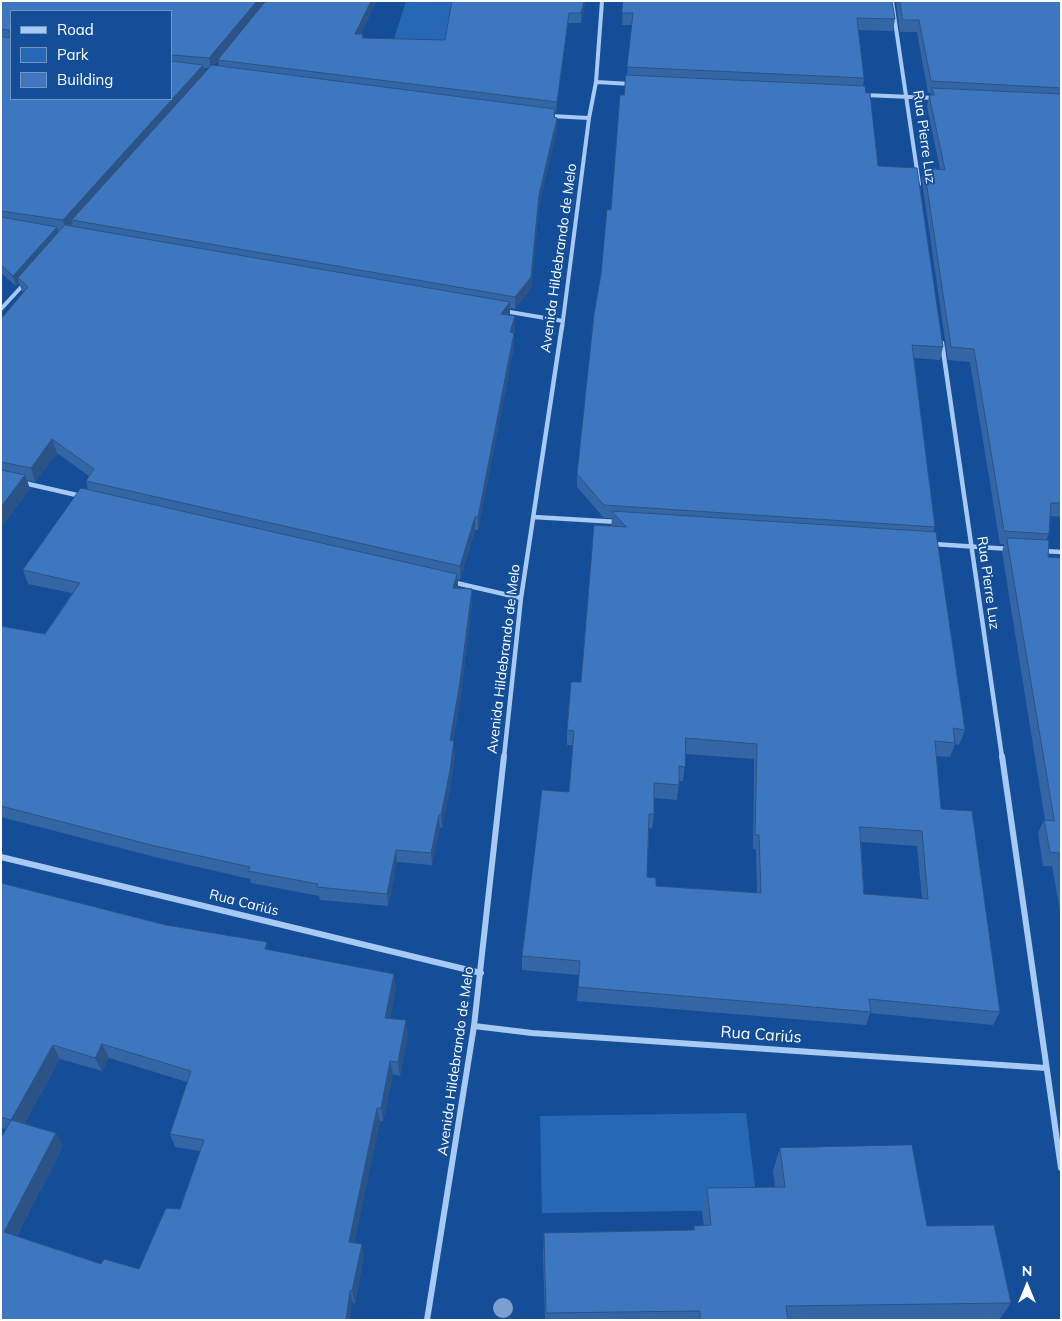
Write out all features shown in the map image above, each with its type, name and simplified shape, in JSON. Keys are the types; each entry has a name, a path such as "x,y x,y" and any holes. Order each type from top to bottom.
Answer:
{"street":[{"name":"Avenida Hildebrando de Melo","path":"427,1320 474,1026 521,598 563,321 596,82 602,1"},
{"name":"Rua Pierre Luz","path":"892,1 920,194"},
{"path":"596,82 635,84"},
{"path":"858,94 945,98"},
{"path":"545,116 590,118"},
{"path":"1,309 26,282"},
{"path":"495,309 563,321"},
{"name":"Rua Pierre Luz","path":"942,341 1061,1168"},
{"path":"20,482 88,498"},
{"path":"534,517 623,523"},
{"path":"922,543 1021,550"},
{"path":"1041,551 1061,552"},
{"path":"444,580 521,598"},
{"name":"Rua Cariús","path":"1,857 481,973"},
{"name":"Rua Cariús","path":"474,1026 542,1034 1046,1068"}],"green space":[{"path":"406,1 494,1 476,79 383,74"},
{"path":"746,1113 758,1210 542,1213 540,1116"}],"building":[{"path":"1,1 257,1 209,58 172,55 172,10 10,10 10,32 9,30 1,29"},
{"path":"266,1 371,1 355,34 363,34 362,38 445,40 452,1 584,1 581,13 569,13 557,102 218,60"},
{"path":"623,1 892,1 895,19 857,18 864,78 627,67 633,13 622,13"},
{"path":"900,1 1061,1 1061,88 931,81 919,20 903,20"},
{"path":"1,36 10,37 10,100 171,100 63,220 1,211"},
{"path":"172,61 203,65 172,99"},
{"path":"212,65 555,109 554,117 557,118 539,195 531,277 515,297 72,220"},
{"path":"626,75 865,86 866,93 870,93 878,166 917,168 943,347 912,345 935,527 604,505 577,474 607,209 611,210 620,95 624,95"},
{"path":"932,88 1061,94 1061,503 1051,503 1049,534 1004,531 974,349 951,347 924,168 945,170 929,95 934,95"},
{"path":"1,217 57,227 13,276 1,265"},
{"path":"65,225 510,302 501,314 515,316 510,332 514,333 478,517 475,517 460,566 86,481 94,469 52,439 31,468 1,462 1,319 28,287 18,278"},
{"path":"1,470 25,475 1,507"},
{"path":"81,488 457,574 453,588 472,589 460,682 450,740 454,741 450,770 431,853 396,850 387,894 317,887 318,884 248,871 250,867 155,846 1,806 1,626 45,634 80,583 23,570"},
{"path":"612,511 936,532 965,730 953,728 955,743 935,741 941,809 972,811 1000,1012 869,999 871,1012 578,987 580,961 522,956 542,790 569,792 574,731 567,730 571,682 581,682 594,525 626,527","holes":["686,738 757,744 755,835 759,835 761,893 656,886 656,878 647,877 649,814 654,814 654,783 679,785 679,766 685,767","860,827 922,831 928,899 864,894"]},
{"path":"1007,538 1049,540 1048,557 1061,558 1061,864 1059,853 1050,852 1044,820 1054,821"},
{"path":"1,883 166,925 267,942 265,949 394,974 385,1018 406,1020 398,1062 390,1061 381,1108 377,1108 349,1242 362,1244 352,1291 350,1291 346,1320 1,1320 1,1138 11,1120 1,1117","holes":["102,1044 191,1071 170,1134 204,1140 180,1209 166,1208 139,1269 104,1259 101,1264 4,1232 56,1133 11,1120 53,1045 95,1058"]},
{"path":"912,1145 927,1226 994,1225 1011,1303 786,1306 788,1320 700,1320 700,1311 546,1313 544,1233 695,1230 694,1226 711,1225 707,1188 785,1187 780,1148"}]}
